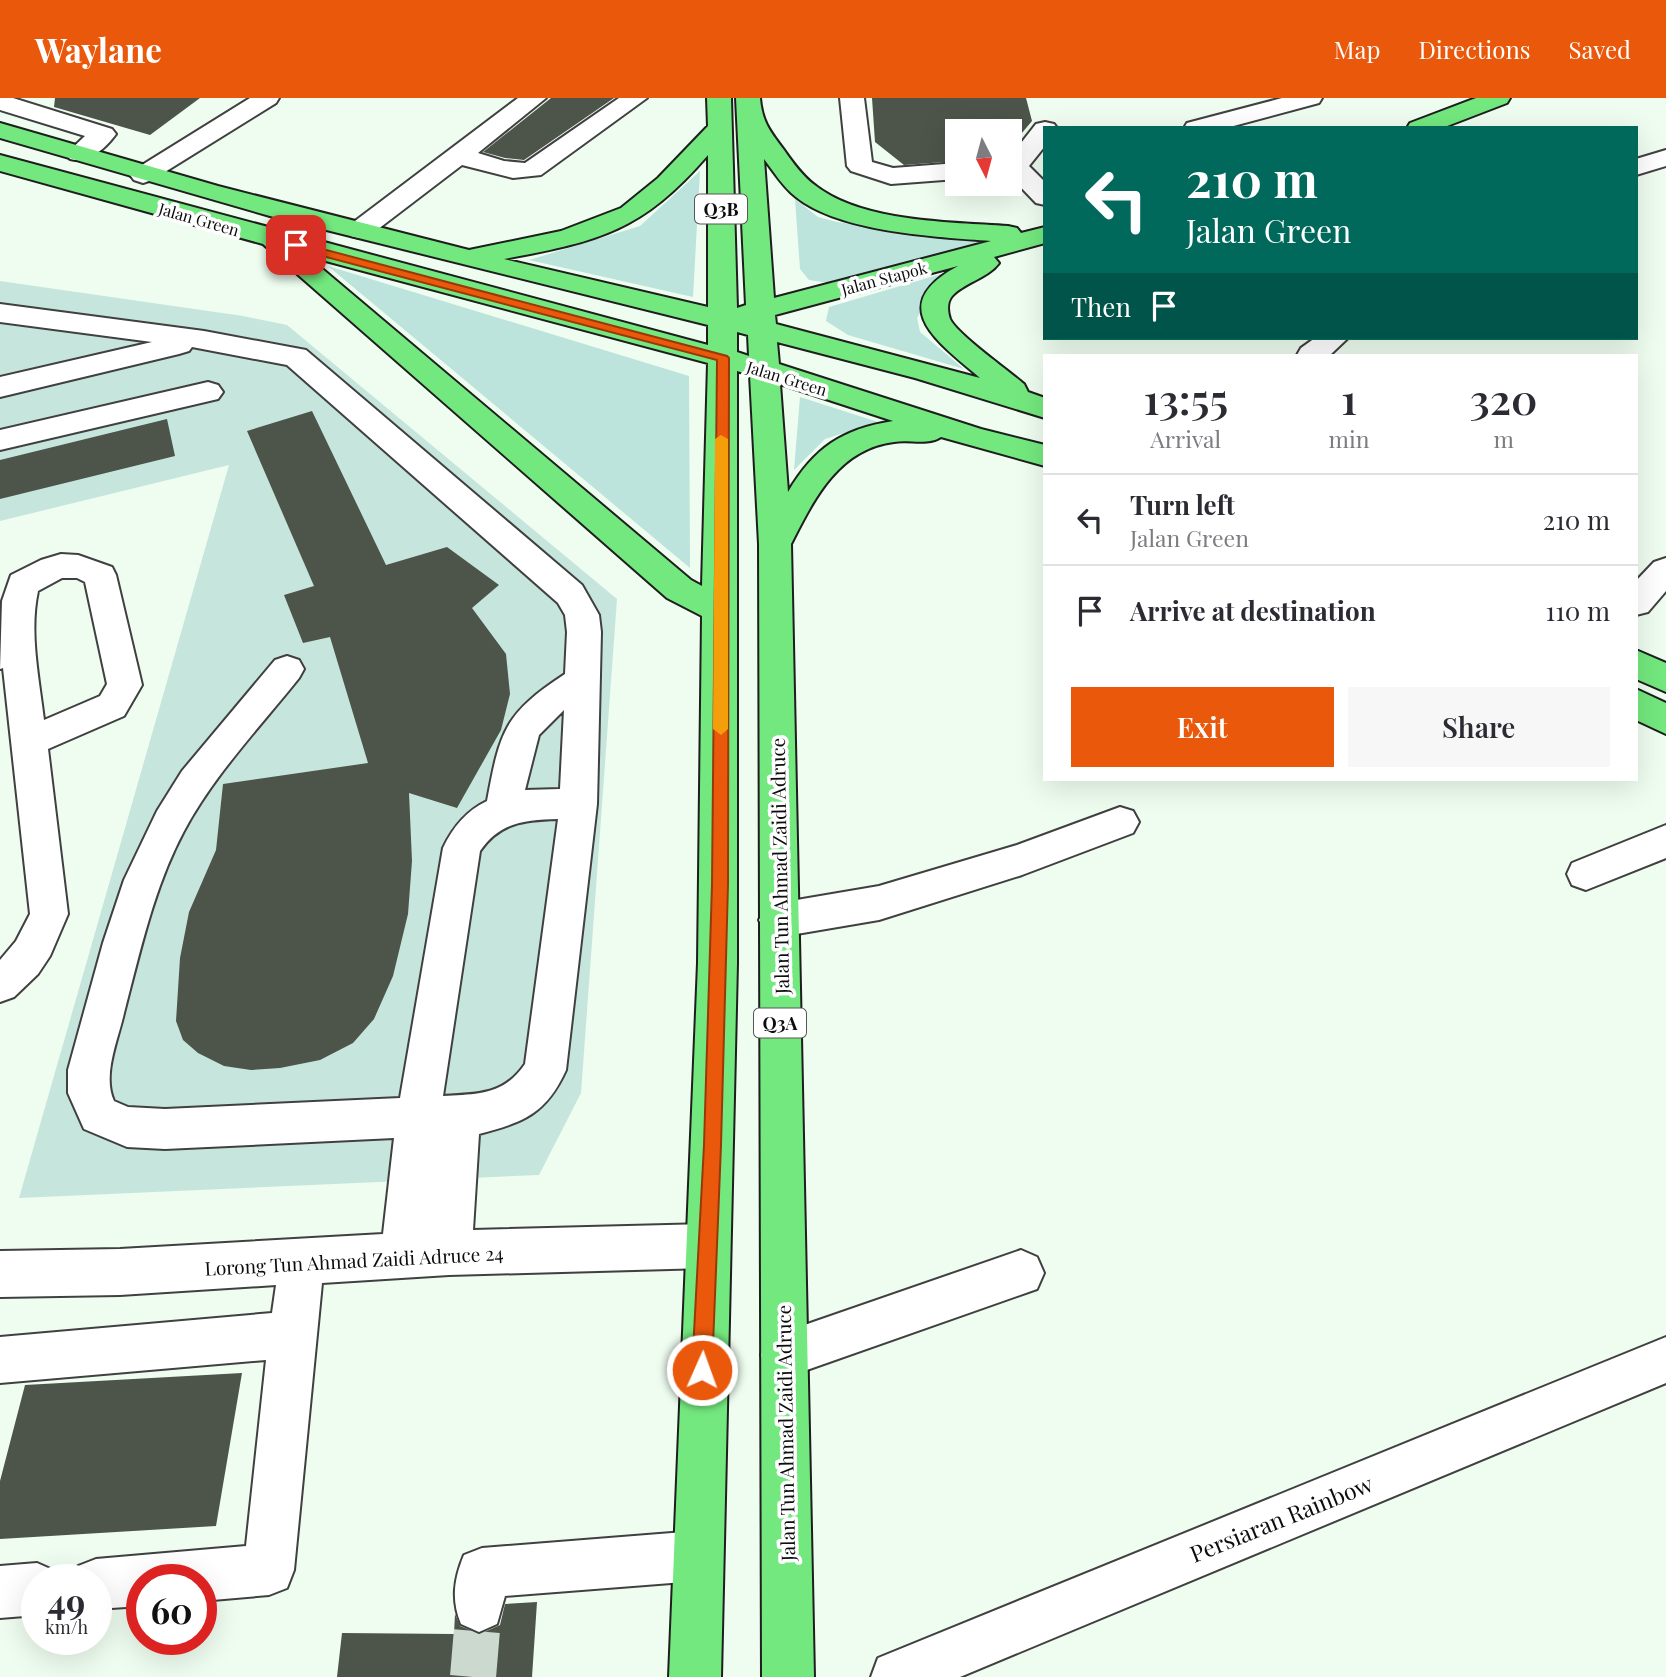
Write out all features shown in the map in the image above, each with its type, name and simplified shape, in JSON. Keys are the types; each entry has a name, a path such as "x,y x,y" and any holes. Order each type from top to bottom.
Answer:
{"main road":[{"name":"Q3B","path":"695,1677 696,1556 720,857 722,339 719,98"},
{"path":"1424,126 1498,98"},
{"path":"748,108 806,192 828,204 856,214 945,230 1042,236"},
{"name":"Jalan Tun Ahmad Zaidi Adruce","path":"748,108 775,544 788,1677"},
{"path":"467,258 588,231 621,219 648,202 720,127"},
{"name":"Jalan Green","path":"0,130 143,174 467,258 722,339 764,369 972,437 1043,455"},
{"name":"Jalan Green","path":"0,163 270,238 722,339 763,319 1037,405"},
{"path":"1037,405 945,333 935,322 934,299 944,285 1042,236"},
{"name":"Jalan Stapok","path":"763,319 1042,236"},
{"path":"270,238 678,589 719,610"},
{"path":"775,544 810,478 851,442 878,433 917,430 972,437"},
{"path":"1638,664 1666,679"},
{"path":"1638,704 1666,719"}],"street":[{"path":"143,174 267,98"},
{"path":"360,230 534,98"},
{"path":"459,155 492,167 522,172 532,170 635,98"},
{"path":"852,98 860,166 891,176 945,172"},
{"path":"1204,126 1310,98"},
{"path":"0,102 103,134 79,154"},
{"path":"1029,177 1043,133"},
{"path":"1638,166 1666,158"},
{"path":"0,313 204,340 296,357 570,594 582,615 583,680 578,804 545,1070 530,1093 502,1108 439,1117 165,1129 127,1127 99,1115 89,1093 89,1070 149,867 170,821 204,772 287,668"},
{"path":"0,387 204,340"},
{"path":"1312,354 1331,340"},
{"path":"0,440 208,392"},
{"path":"0,985 27,959 49,914 30,741 9,654 23,584 52,568 77,564 100,575 125,685 112,706 30,741"},
{"path":"504,808 513,758 521,735 534,715 583,680"},
{"path":"449,1254 439,1117 462,848 478,825 504,808 578,804"},
{"path":"779,920 879,903 1022,859 1120,822"},
{"path":"1586,874 1666,841"},
{"path":"403,1256 439,1117"},
{"name":"Lorong Tun Ahmad Zaidi Adruce 24","path":"2,1280 403,1256 707,1246"},
{"path":"112,1583 269,1570 292,1335 302,1262"},
{"path":"784,1355 1021,1273"},
{"path":"0,1360 292,1335"},
{"name":"Persiaran Rainbow","path":"897,1677 1666,1360"},
{"path":"479,1606 482,1573 696,1556"},
{"path":"0,1592 21,1590"}],"shaded area":[{"path":"700,171 693,297 529,260 640,226"},
{"path":"795,199 818,217 837,222 999,244 835,284 809,280 800,269"},
{"path":"328,266 689,376 690,568"},
{"path":"941,274 917,318 920,332 964,369 848,335 826,321 829,307"},
{"path":"0,281 243,316 287,325 617,599 581,1093 539,1175 19,1198 229,465 0,521"},
{"path":"800,397 878,422 825,439 794,470"}],"building":[{"path":"55,98 200,98 150,135 54,107"},
{"path":"551,98 614,98 524,160 483,152"},
{"path":"872,98 1026,98 1032,121 1022,133 1022,119 945,119 945,162 904,165 875,142"},
{"path":"312,411 386,565 447,547 499,585 472,608 506,654 510,694 501,730 457,808 409,793 412,861 408,914 393,976 374,1019 353,1043 320,1060 280,1068 251,1070 224,1066 198,1053 183,1040 176,1021 180,958 189,912 216,850 223,784 368,763 330,637 303,643 284,595 314,586 247,431"},
{"path":"167,419 175,456 0,499 0,460"},
{"path":"242,1373 216,1526 0,1539 0,1481 25,1385"},
{"path":"537,1602 532,1677 337,1677 342,1633 454,1634 455,1614 460,1626 480,1634 500,1625 505,1604"}],"tunnel":[{"path":"473,1677 479,1606"}],"slow traffic":[{"path":"721,439 721,729"}],"route":[{"path":"296,245 723,358 719,610 720,884 702,1370"}]}
